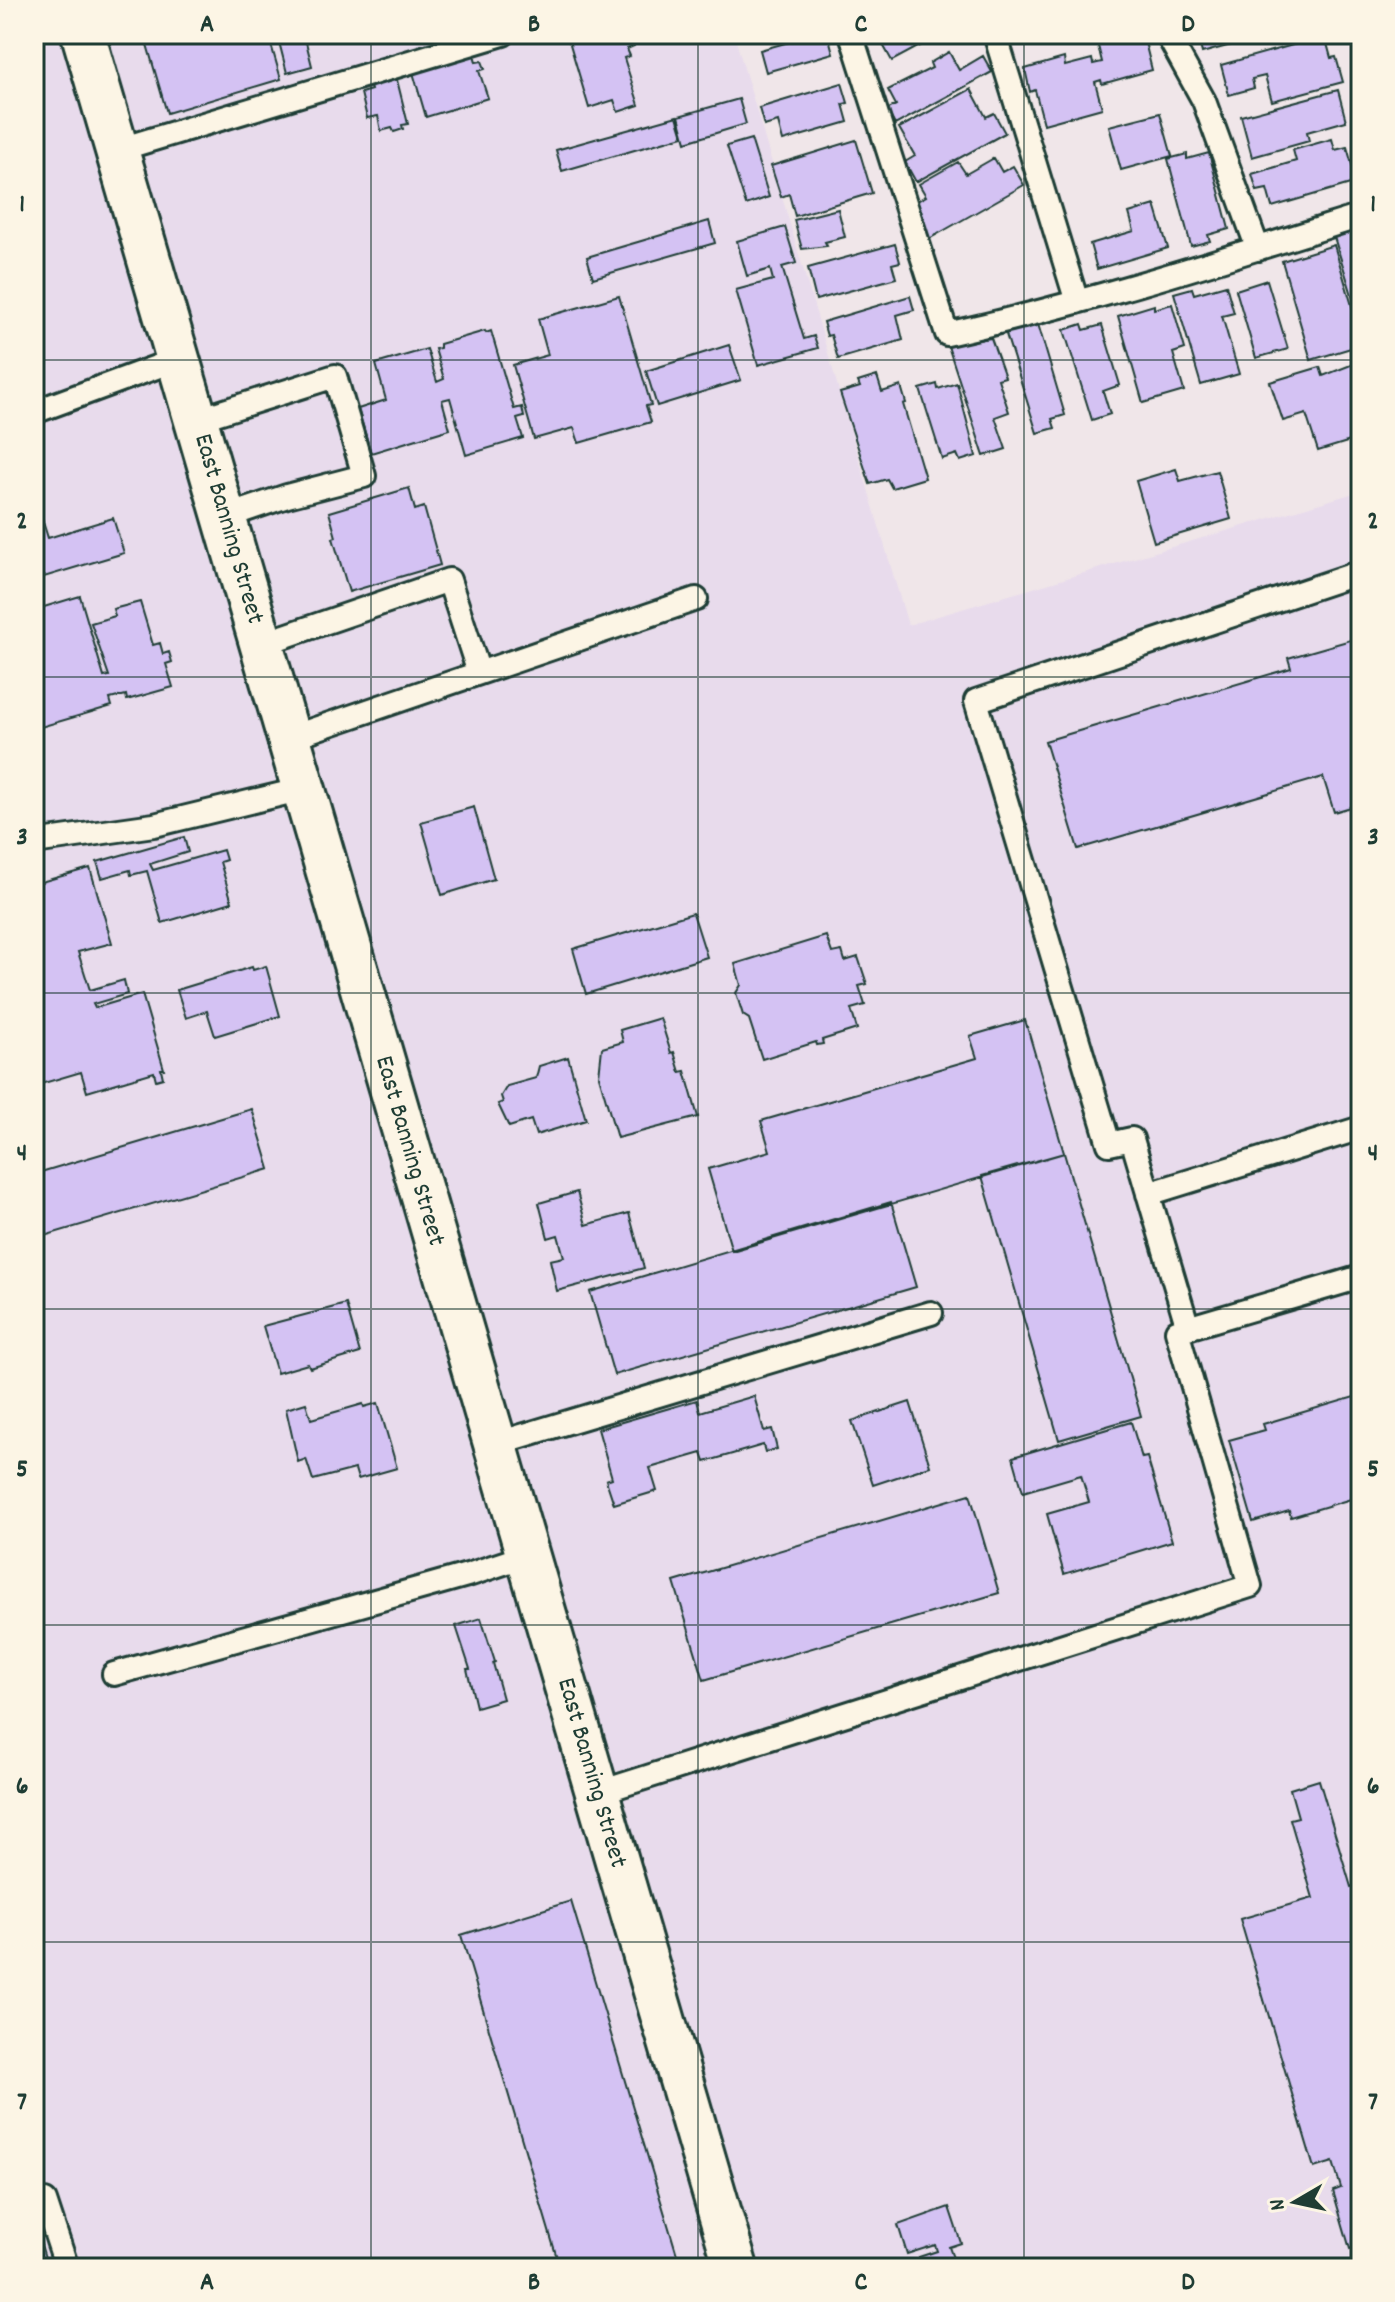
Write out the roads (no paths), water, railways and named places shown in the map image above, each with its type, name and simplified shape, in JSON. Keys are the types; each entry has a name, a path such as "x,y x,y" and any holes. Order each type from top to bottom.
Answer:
{"street":[{"name":"East Banning Street","path":"83,34 736,2268"}],"lane":[{"path":"117,150 503,34"},
{"path":"851,34 947,334 1077,302 1361,216"},
{"path":"995,34 1077,302"},
{"path":"1167,34 1204,101 1258,249"},
{"path":"34,412 178,359"},
{"path":"196,420 335,376 364,476 287,496 225,517"},
{"path":"1188,1328 1132,1139 1109,1144 976,701 1361,572"},
{"path":"262,644 449,580 479,673"},
{"path":"289,738 696,599"},
{"path":"34,842 154,825 303,789"},
{"path":"1148,1194 1361,1128"},
{"path":"597,1793 1250,1586 1177,1331 1361,1277"},
{"path":"495,1444 931,1313"},
{"path":"114,1674 471,1574 528,1555"},
{"path":"45,2201 67,2268"}]}
